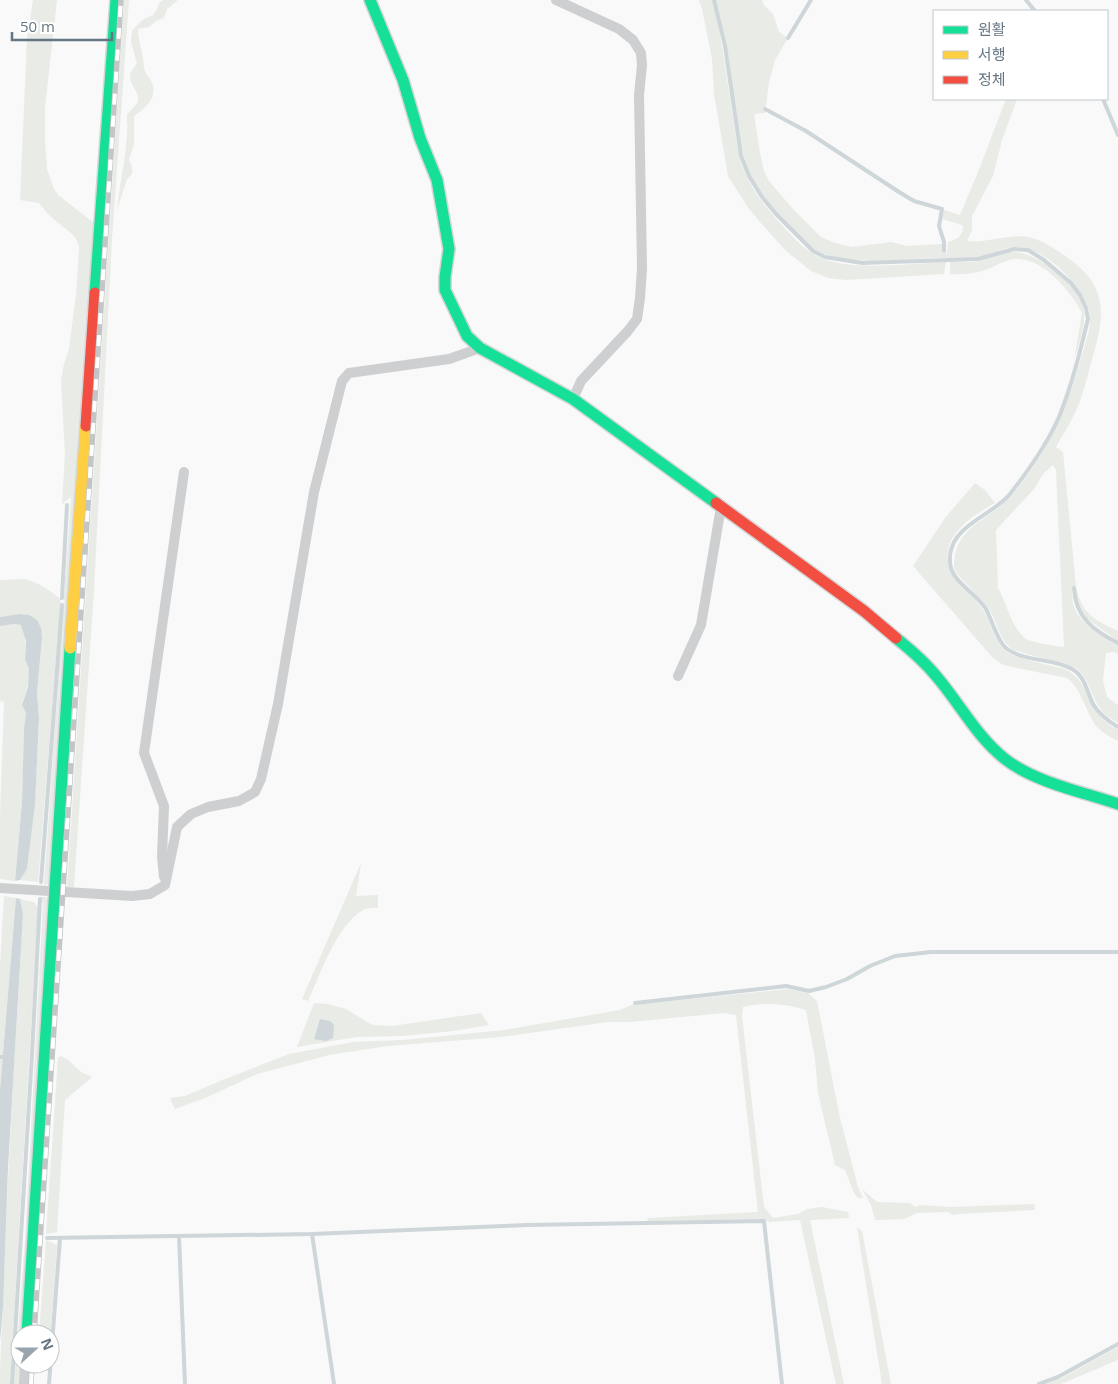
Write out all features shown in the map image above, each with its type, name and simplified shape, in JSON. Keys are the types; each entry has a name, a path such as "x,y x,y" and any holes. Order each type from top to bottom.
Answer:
{"street":[{"path":"28,1324 73,601 116,0"},
{"path":"370,0 403,80 420,138 437,180 449,249 445,277 446,290 467,336 480,348 573,399 864,611 917,655 937,677 988,744 1006,760 1030,775 1118,804"},
{"path":"556,0 619,29 633,40 641,53 642,66 639,95 642,268 637,318 627,332 581,381 573,399"},
{"path":"0,888 132,896 150,894 165,885 177,827 190,814 208,807 239,801 255,792 261,779 278,704 314,492 342,381 349,373 449,359 480,348"},
{"path":"165,885 162,857 164,806 144,753 184,472"},
{"path":"678,676 701,625 721,506"}],"shaded area":[{"path":"33,0 57,0 45,107 47,169 58,195 94,223 50,884 44,885 71,497 62,504 65,454 61,380 69,349 76,295 79,248 76,239 51,217 39,203 20,200 27,39"},
{"path":"124,0 129,0 112,239 94,590 74,887 67,887"},
{"path":"163,0 178,0 167,9 164,18 156,21 149,27 138,29 144,68 153,86 153,92 147,105 134,116 134,144 129,160 132,166 132,174 127,179 117,210 126,151 127,115 138,102 138,95 131,82 130,73 137,63 131,42 132,31 142,20 153,15 159,3"},
{"path":"699,0 712,0 714,5 742,167 751,185 774,217 806,249 828,261 843,264 879,266 946,262 944,274 846,280 828,278 811,271 786,251 760,222 749,209 728,176 714,94 712,59"},
{"path":"715,0 762,0 764,5 773,14 779,32 788,38 775,60 769,82 765,113 754,114 764,171 769,181 793,209 821,237 852,247 891,242 907,246 942,244 942,253 947,253 948,242 954,240 962,233 963,227 962,225 942,219 944,210 960,215 1006,100 1017,100 1002,140 993,176 972,216 972,230 967,241 984,241 1018,236 1039,241 1068,258 1082,269 1092,281 1098,293 1101,318 1096,347 1079,404 1056,447 1063,452 1076,587 1079,596 1090,615 1118,631 1118,641 1086,618 1076,602 1076,588 1072,587 1073,603 1079,616 1091,628 1118,645 1118,654 1114,652 1106,653 1103,681 1107,697 1118,705 1118,723 1108,717 1102,710 1084,677 1076,668 1013,650 1008,646 989,609 954,570 955,555 959,543 965,534 1011,496 1035,465 1062,414 1090,326 1087,304 1081,293 1062,270 1038,253 1026,248 1015,247 1000,250 976,258 859,261 830,256 811,247 795,233 770,205 752,179 747,168 740,143 723,34","holes":["1053,465 1056,470 1064,647 1028,640 1023,637 1014,625 998,588 996,530 1034,489 1043,474"]},
{"path":"1009,252 1031,256 1043,262 1055,270 1074,289 1084,310 1084,322 1074,360 1082,313 1063,285 1044,269 1034,263 1014,259 976,272 950,274 950,262 975,262"},
{"path":"975,483 985,490 995,503 970,519 956,534 948,551 950,572 983,610 996,638 1007,652 1034,662 1065,669 1076,676 1100,715 1118,730 1118,741 1098,728 1077,689 1067,678 1003,665 993,658 913,566 945,518"},
{"path":"24,579 39,584 61,599 38,882 20,880 27,869 35,805 39,718 37,693 42,638 19,614 0,617 0,580"},
{"path":"19,614 29,615 37,620 41,628 42,638 37,693 39,718 35,805 27,869 20,880 15,881 22,802 26,713 22,705 28,687 29,669 25,659 26,641 21,625 0,626 0,617"},
{"path":"21,625 24,633 25,657 29,667 27,686 22,704 26,713 22,802 15,881 0,879 4,702 0,701 0,626"},
{"path":"361,863 356,896 378,895 378,908 368,908 353,917 330,951 308,1001 302,999"},
{"path":"4,896 16,898 0,1090 0,964"},
{"path":"41,897 46,897 49,900 21,1324 19,1324 25,1240 43,904"},
{"path":"16,898 20,899 23,914 0,1341 0,1090"},
{"path":"20,899 34,902 38,908 14,1324 10,1324 10,1384 0,1384 12,1096 23,914"},
{"path":"788,989 808,993 817,1001 840,1118 858,1187 863,1198 858,1198 854,1193 845,1170 835,1165 818,1093 815,1059 806,1010 783,1005 758,1004 743,1007 742,1016 764,1207 773,1218 798,1214 807,1209 822,1207 848,1212 849,1218 810,1220 844,1384 836,1384 800,1220 770,1222 763,1219 648,1221 647,1218 758,1212 736,1015 724,1013 630,1022 608,1022 501,1037 388,1046 329,1055 257,1074 205,1098 175,1109 170,1098 185,1096 289,1054 353,1042 402,1040 504,1030 620,1010 631,1005"},
{"path":"314,1003 328,1004 346,1009 372,1025 392,1026 481,1013 489,1025 454,1031 403,1036 356,1037 297,1047"},
{"path":"320,1019 330,1021 334,1025 333,1038 326,1041 314,1039"},
{"path":"61,1056 81,1072 92,1077 65,1100 57,1232 46,1234 58,1058"},
{"path":"862,1189 877,1202 910,1203 915,1207 921,1205 950,1207 1034,1204 1035,1210 953,1215 948,1212 917,1213 904,1219 875,1220 871,1205"},
{"path":"857,1227 862,1231 891,1384 882,1384"},
{"path":"46,1240 57,1245 51,1324 40,1324"},
{"path":"1118,1347 1118,1360 1061,1384 1045,1384 1060,1379"},
{"path":"15,1374 20,1374 20,1384 14,1384"}],"waterway":[{"path":"714,0 725,46 741,156 749,176 762,197 813,251 825,257 862,263 978,259 1014,249 1028,250 1044,260 1071,283 1080,295 1086,308 1088,319 1072,381 1059,417 1037,457 1010,494 1004,501 970,525 956,539 951,550 950,564 956,578 986,609 998,637 1007,649 1022,656 1056,663 1072,669 1083,680 1095,708 1118,727"},
{"path":"788,38 811,0"},
{"path":"1026,0 1034,10"},
{"path":"1103,100 1118,135"},
{"path":"765,109 806,131 914,201 942,209 939,226 944,242 944,251"},
{"path":"62,598 67,505"},
{"path":"1074,588 1078,607 1087,622 1118,643"},
{"path":"41,882 62,605"},
{"path":"12,1384 40,899"},
{"path":"635,1003 786,986 809,991 847,979 870,966 895,956 931,952 1118,952"},
{"path":"47,1238 312,1234 527,1225 764,1221 782,1384"},
{"path":"312,1234 334,1384"},
{"path":"179,1236 185,1384"},
{"path":"49,1384 60,1238"},
{"path":"1039,1384 1058,1377 1118,1344"}],"railway":[{"path":"35,1324 121,0"},
{"path":"31,1384 32,1374"}],"traffic: fast":[{"path":"95,293 116,0"},
{"path":"370,0 403,80 420,138 437,180 449,249 445,290 467,336 480,348 573,399 716,503"},
{"path":"896,638 918,656 945,687 977,731 1005,759 1030,774 1059,786 1118,804"},
{"path":"28,1324 70,648"}],"traffic: slow":[{"path":"70,648 86,426"}],"traffic: jam":[{"path":"86,426 95,293"},
{"path":"716,503 864,611 896,638"}]}
